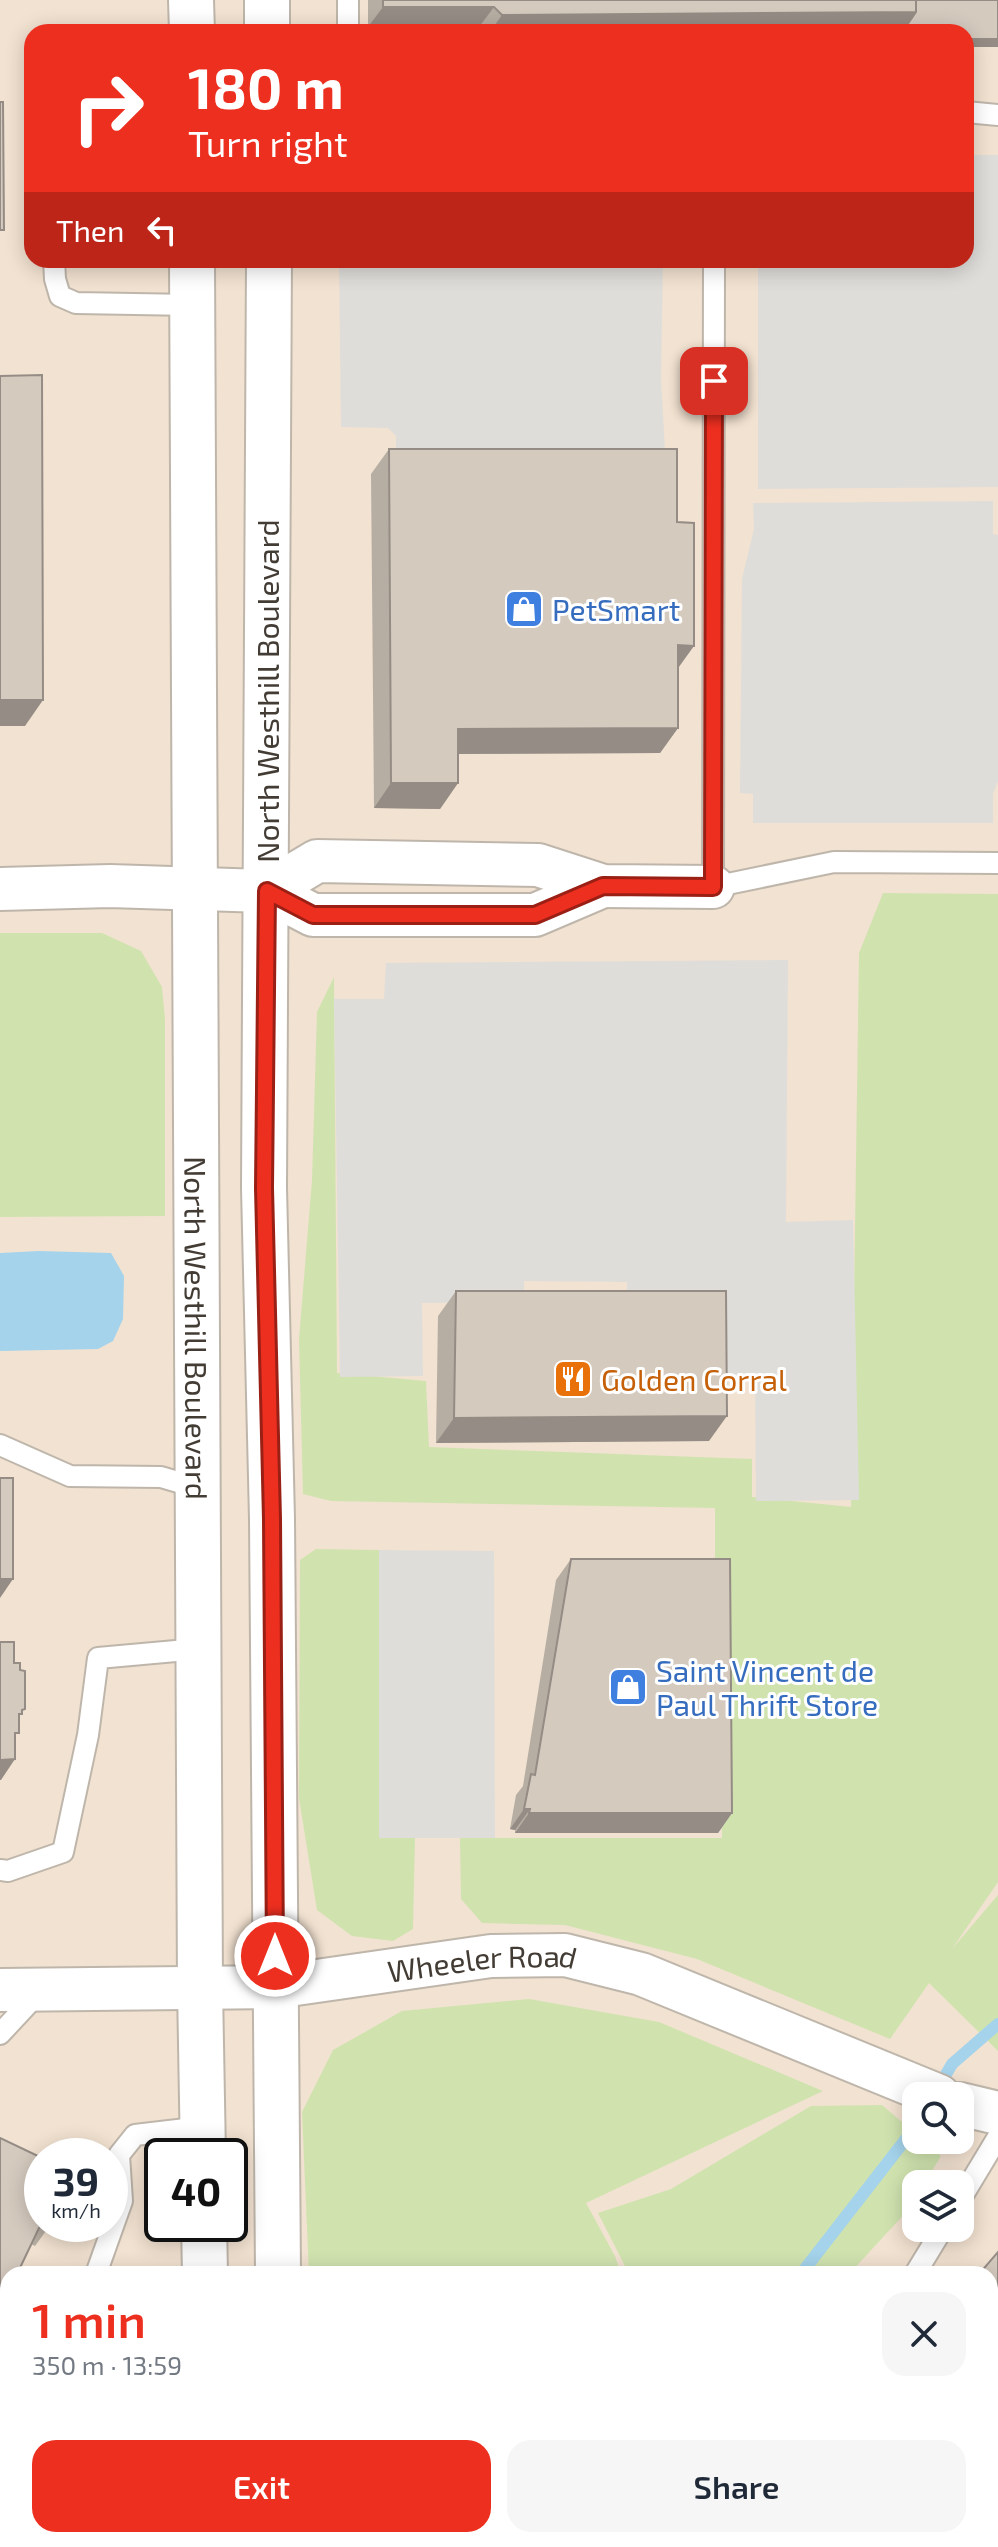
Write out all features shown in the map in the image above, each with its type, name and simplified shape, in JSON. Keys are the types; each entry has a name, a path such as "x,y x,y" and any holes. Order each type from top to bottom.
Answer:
{"street":[{"path":"191,0 192,24"},
{"path":"267,0 267,24"},
{"name":"North Westhill Boulevard","path":"192,268 203,2138"},
{"name":"North Westhill Boulevard","path":"269,268 264,1188 272,1519 278,2266"},
{"path":"0,889 194,887 267,891 313,915 535,915 603,886 713,887"},
{"name":"Wheeler Road","path":"0,1990 275,1987 491,1956 565,1955 641,1974 904,2082"},
{"path":"204,2242 205,2266"}],"lane":[{"path":"348,0 348,24"},
{"path":"974,113 998,115"},
{"path":"54,268 60,296 76,303 192,305"},
{"path":"714,268 713,887 834,862 998,863"},
{"path":"0,1445 70,1476 161,1477 198,1488"},
{"path":"0,1870 8,1871 63,1852 88,1735 98,1658 198,1649"},
{"path":"0,2034 42,1989"},
{"path":"969,2170 984,2116"},
{"path":"99,2266 122,2201 119,2155 135,2135 169,2138"},
{"path":"920,2266 934,2242"}],"shaded area":[{"path":"0,0 998,0 998,2266 0,2266"},
{"path":"974,155 998,155 998,487 758,489 758,268 974,268"},
{"path":"339,268 663,268 661,379 666,468 396,469 396,436 388,428 341,427"},
{"path":"993,501 993,534 998,535 998,781 993,794 993,823 753,823 753,794 740,793 742,579 754,529 753,503"},
{"path":"788,960 786,1222 853,1220 859,1500 756,1501 755,1382 717,1381 627,1301 627,1282 524,1281 524,1302 422,1303 423,1376 340,1377 334,999 384,999 386,963"},
{"path":"379,1550 494,1551 495,1838 379,1838"}],"green space":[{"path":"883,893 998,894 998,1882 952,1949 998,1895 998,2051 929,1983 890,2039 697,1959 565,1925 482,1923 461,1899 460,1838 722,1838 724,1580 715,1571 715,1508 331,1501 303,1494 299,1339 312,1180 317,1012 334,977 337,1373 426,1381 429,1447 752,1459 752,1497 851,1507 859,953"},
{"path":"0,933 102,933 141,951 162,987 165,1020 165,1216 0,1217"},
{"path":"316,1549 379,1550 379,1837 415,1838 413,1929 393,1941 352,1936 317,1910 299,1798 300,1560"},
{"path":"529,1999 659,2022 823,2091 586,2203 618,2266 309,2266 302,2112 333,2050 402,2011"},
{"path":"882,2105 902,2122 902,2154 941,2156 932,2170 902,2170 902,2217 856,2266 625,2266 598,2213 671,2189 811,2106"}],"water":[{"path":"0,1253 111,1253 124,1276 123,1319 113,1341 98,1349 0,1351"}],"building":[{"path":"383,0 916,0 916,12 502,15 494,7 383,7"},
{"path":"916,0 998,0 998,39 974,39 974,24 908,24 916,12"},
{"path":"0,102 3,102 4,230 0,230"},
{"path":"42,375 43,700 0,700 0,376"},
{"name":"PetSmart","path":"389,449 677,449 677,522 694,523 694,646 678,645 678,728 458,729 458,783 391,783"},
{"name":"Golden Corral","path":"456,1291 726,1291 727,1416 454,1418"},
{"path":"0,1478 13,1478 13,1579 0,1579"},
{"name":"Saint Vincent de Paul Thrift Store","path":"571,1559 730,1559 732,1813 529,1813 530,1809 524,1809 531,1774 535,1775"},
{"path":"0,1642 14,1642 14,1663 20,1663 20,1670 25,1671 25,1709 19,1714 19,1733 15,1733 15,1759 2,1760 2,1765 0,1765"},
{"path":"0,2138 24,2149 24,2242 32,2242 21,2266 0,2266"},
{"path":"998,2252 998,2266 986,2266"}],"waterway":[{"path":"942,2082 952,2064 998,2024"},
{"path":"807,2266 902,2144"}],"place":[{"name":"PetSmart","path":"524,609"},
{"name":"Golden Corral","path":"573,1379"},
{"name":"Saint Vincent de Paul Thrift Store","path":"628,1687"}],"route":[{"path":"275,1956 272,1519 264,1188 267,891 313,915 535,915 603,886 713,887 714,381"}]}
